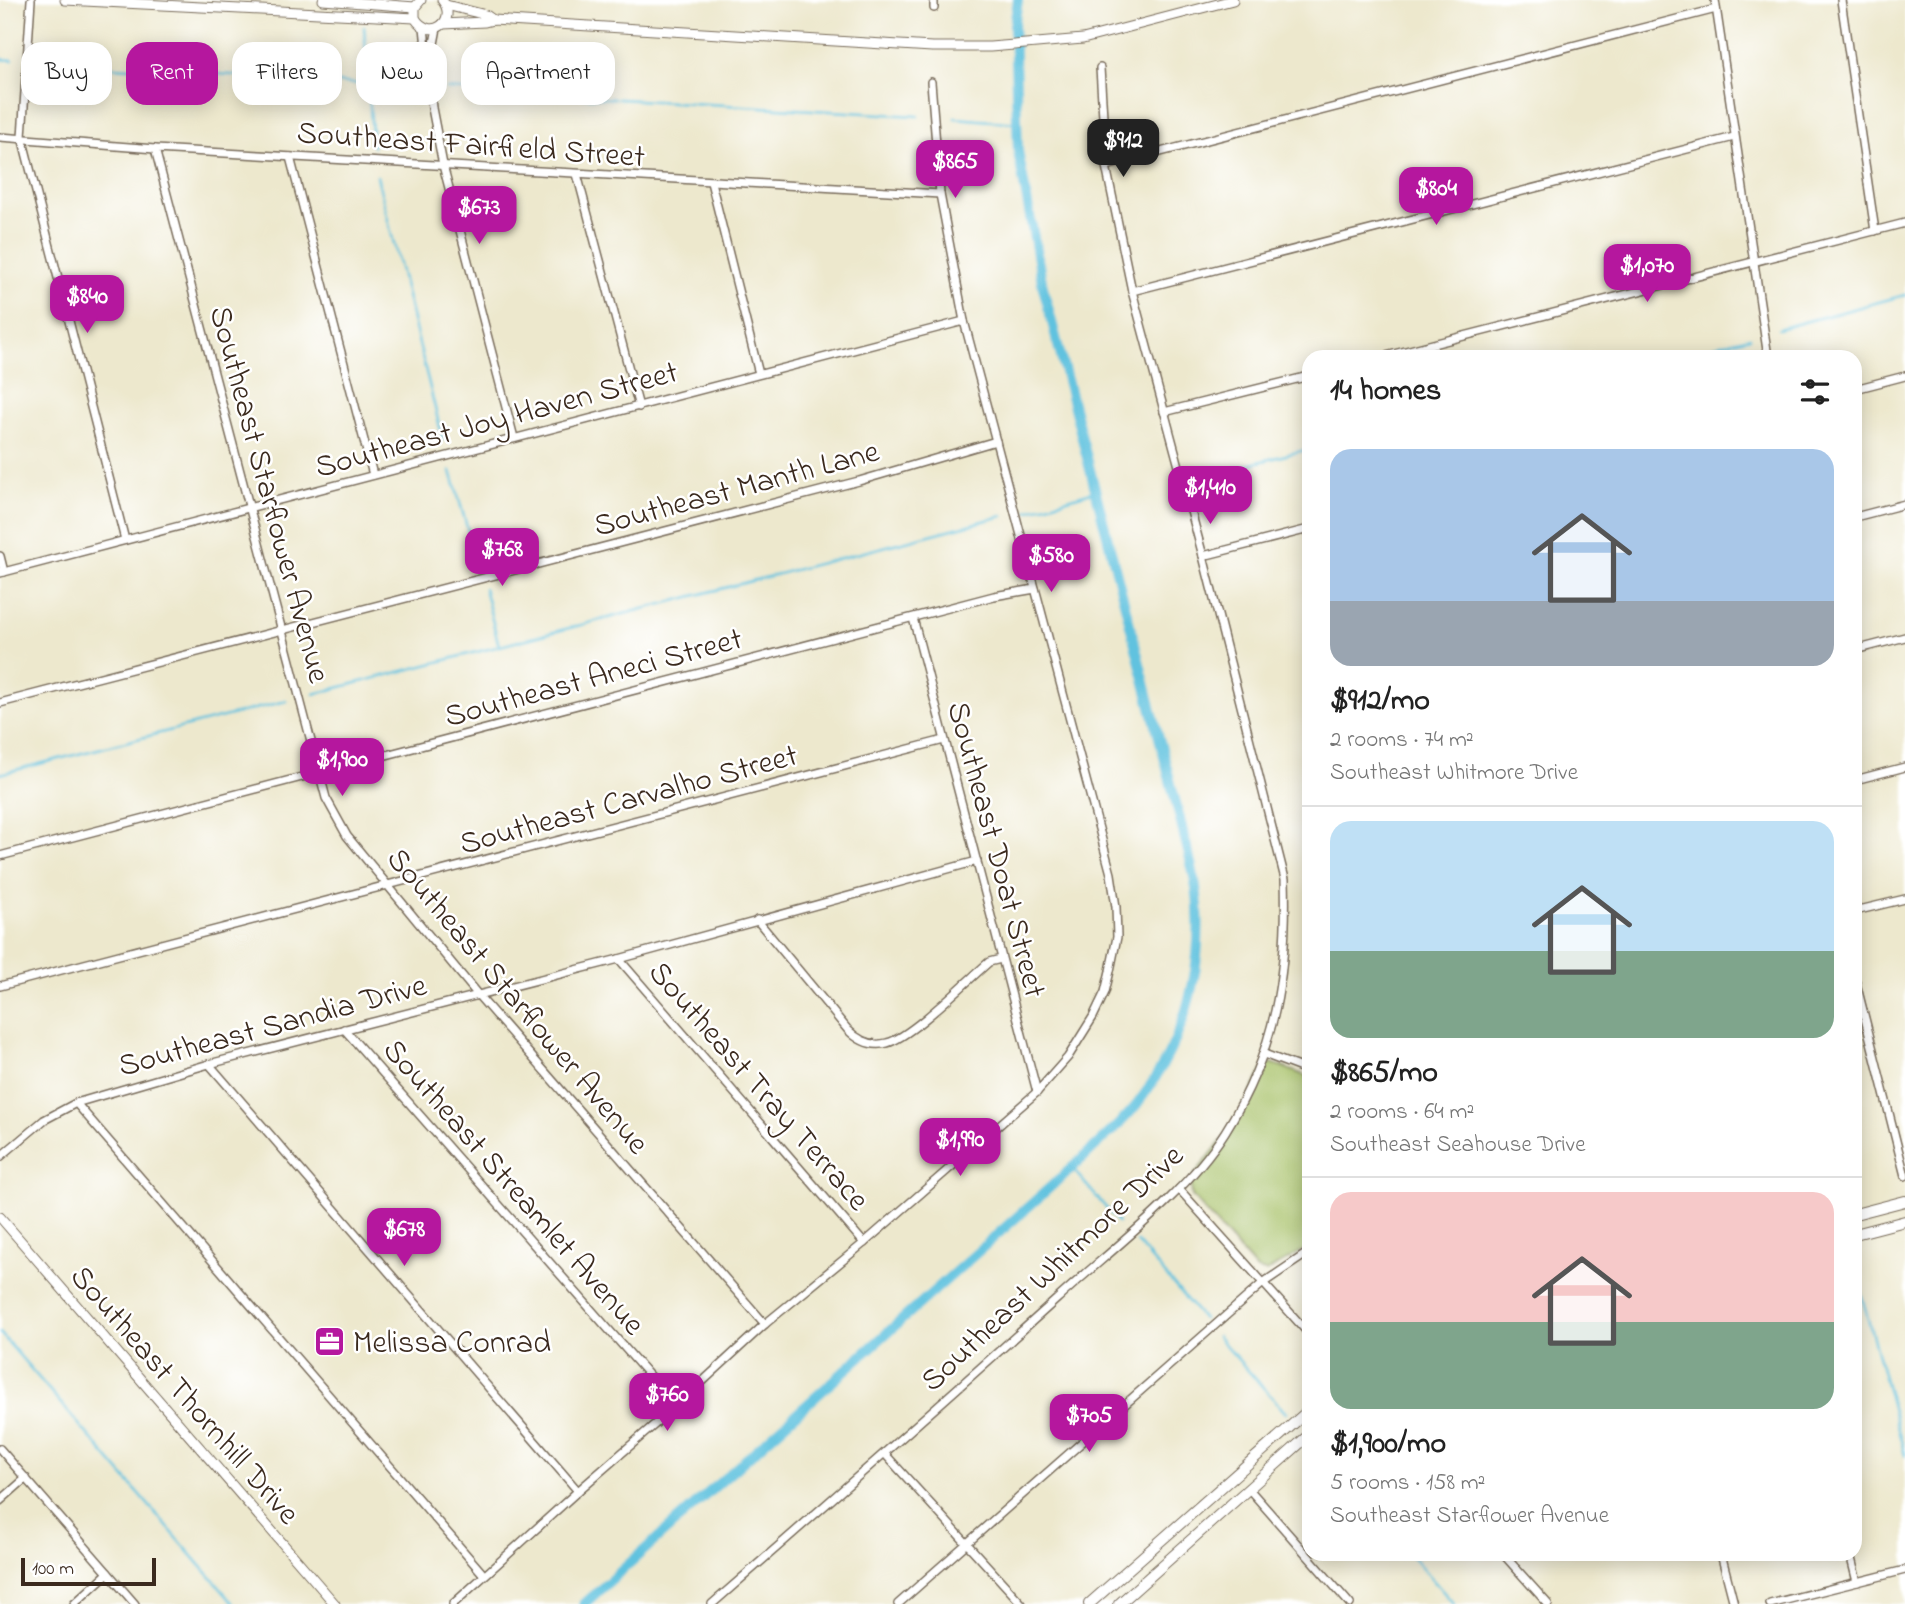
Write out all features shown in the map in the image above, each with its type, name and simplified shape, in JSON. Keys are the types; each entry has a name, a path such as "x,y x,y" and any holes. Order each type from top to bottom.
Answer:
{"main road":[{"path":"1862,1212 1905,1201"},
{"path":"1862,1232 1905,1221"},
{"path":"1089,1604 1302,1416"},
{"path":"1119,1604 1302,1441"},
{"path":"1189,1516 1202,1530"}],"street":[{"path":"31,0 22,137 125,540"},
{"path":"65,0 417,8"},
{"path":"323,0 417,8"},
{"path":"424,27 493,20 932,47 990,47 1083,39 1233,0"},
{"path":"1714,0 1767,350"},
{"path":"1841,0 1875,231"},
{"path":"444,3 486,15 493,20"},
{"path":"434,42 448,15 444,3"},
{"path":"417,8 424,27 424,42"},
{"path":"1106,166 1716,9"},
{"name":"Southeast Whitmore Drive","path":"712,1604 886,1454 1179,1189 1224,1133 1264,1054 1279,1003 1286,927 1285,879 1132,291 1106,166 1100,68"},
{"path":"453,1604 765,1324 1037,1092 1068,1057 1088,1028 1105,992 1117,937 1111,874 964,321 940,194 931,82"},
{"path":"432,105 443,165 514,438"},
{"name":"Southeast Fairfield Street","path":"0,137 155,149 940,194"},
{"path":"1132,291 1734,137"},
{"name":"Southeast Starflower Avenue","path":"155,149 326,798 347,836 478,995 765,1324"},
{"path":"290,157 373,475"},
{"path":"577,174 639,407"},
{"path":"711,182 759,374"},
{"path":"1409,350 1905,223"},
{"name":"Southeast Joy Haven Street","path":"2,573 964,321"},
{"path":"1862,387 1905,376"},
{"path":"1164,412 1302,378"},
{"name":"Southeast Manth Lane","path":"0,704 859,481 996,442"},
{"path":"1862,515 1905,504"},
{"path":"1203,556 1302,530"},
{"path":"0,556 2,573"},
{"name":"Southeast Aneci Street","path":"0,856 994,596 1035,589"},
{"name":"Southeast Doat Street","path":"914,618 1037,1092"},
{"path":"1862,648 1905,637"},
{"name":"Southeast Carvalho Street","path":"0,986 944,740"},
{"path":"1862,778 1905,767"},
{"name":"Southeast Sandia Drive","path":"0,1157 44,1120 76,1103 209,1064 619,958 978,861"},
{"path":"1862,909 1905,899"},
{"path":"757,920 853,1035 867,1043 884,1044 903,1037 989,962 1001,959"},
{"name":"Southeast Tray Terrace","path":"619,958 864,1242"},
{"path":"1862,1007 1905,1176"},
{"name":"Southeast Streamlet Avenue","path":"344,1029 676,1406"},
{"path":"1264,1054 1302,1068"},
{"path":"209,1064 578,1491"},
{"path":"76,1103 484,1575"},
{"path":"1179,1189 1302,1326"},
{"name":"Southeast Thornhill Drive","path":"0,1217 335,1604"},
{"path":"898,1604 1263,1283 1302,1257"},
{"path":"0,1449 135,1604"},
{"path":"886,1454 1022,1604"},
{"path":"0,1501 26,1478"},
{"path":"1249,1489 1302,1551"},
{"path":"1310,1561 1345,1602"},
{"path":"1509,1561 1548,1604"},
{"path":"1723,1561 1734,1604"},
{"path":"1852,1561 1857,1582"},
{"path":"1770,1604 1905,1570"},
{"path":"74,1604 108,1573"}],"green space":[{"path":"1272,1063 1302,1074 1302,1251 1266,1272 1257,1270 1192,1196 1191,1183 1195,1174 1234,1125 1265,1065"}],"waterway":[{"path":"584,1604 1119,1124 1153,1081 1166,1059 1186,1011 1196,961 1196,885 1043,287 1018,151 1014,26 1018,0"},
{"path":"364,27 373,147"},
{"path":"0,59 13,60"},
{"path":"112,67 356,84"},
{"path":"447,89 918,116"},
{"path":"955,118 1018,123"},
{"path":"377,176 443,440"},
{"path":"1778,329 1905,295"},
{"path":"1699,350 1750,337"},
{"path":"1196,478 1302,451"},
{"path":"451,471 478,566"},
{"path":"1027,511 1095,491"},
{"path":"314,694 1003,516"},
{"path":"484,588 499,646"},
{"path":"0,774 286,701"},
{"path":"1072,1168 1118,1222"},
{"path":"1137,1242 1203,1319"},
{"path":"1862,1297 1905,1455"},
{"path":"0,1333 234,1604"},
{"path":"1217,1336 1286,1413"},
{"path":"1416,1561 1454,1604"}],"place":[{"name":"Melissa Conrad","path":"330,1341"}]}
